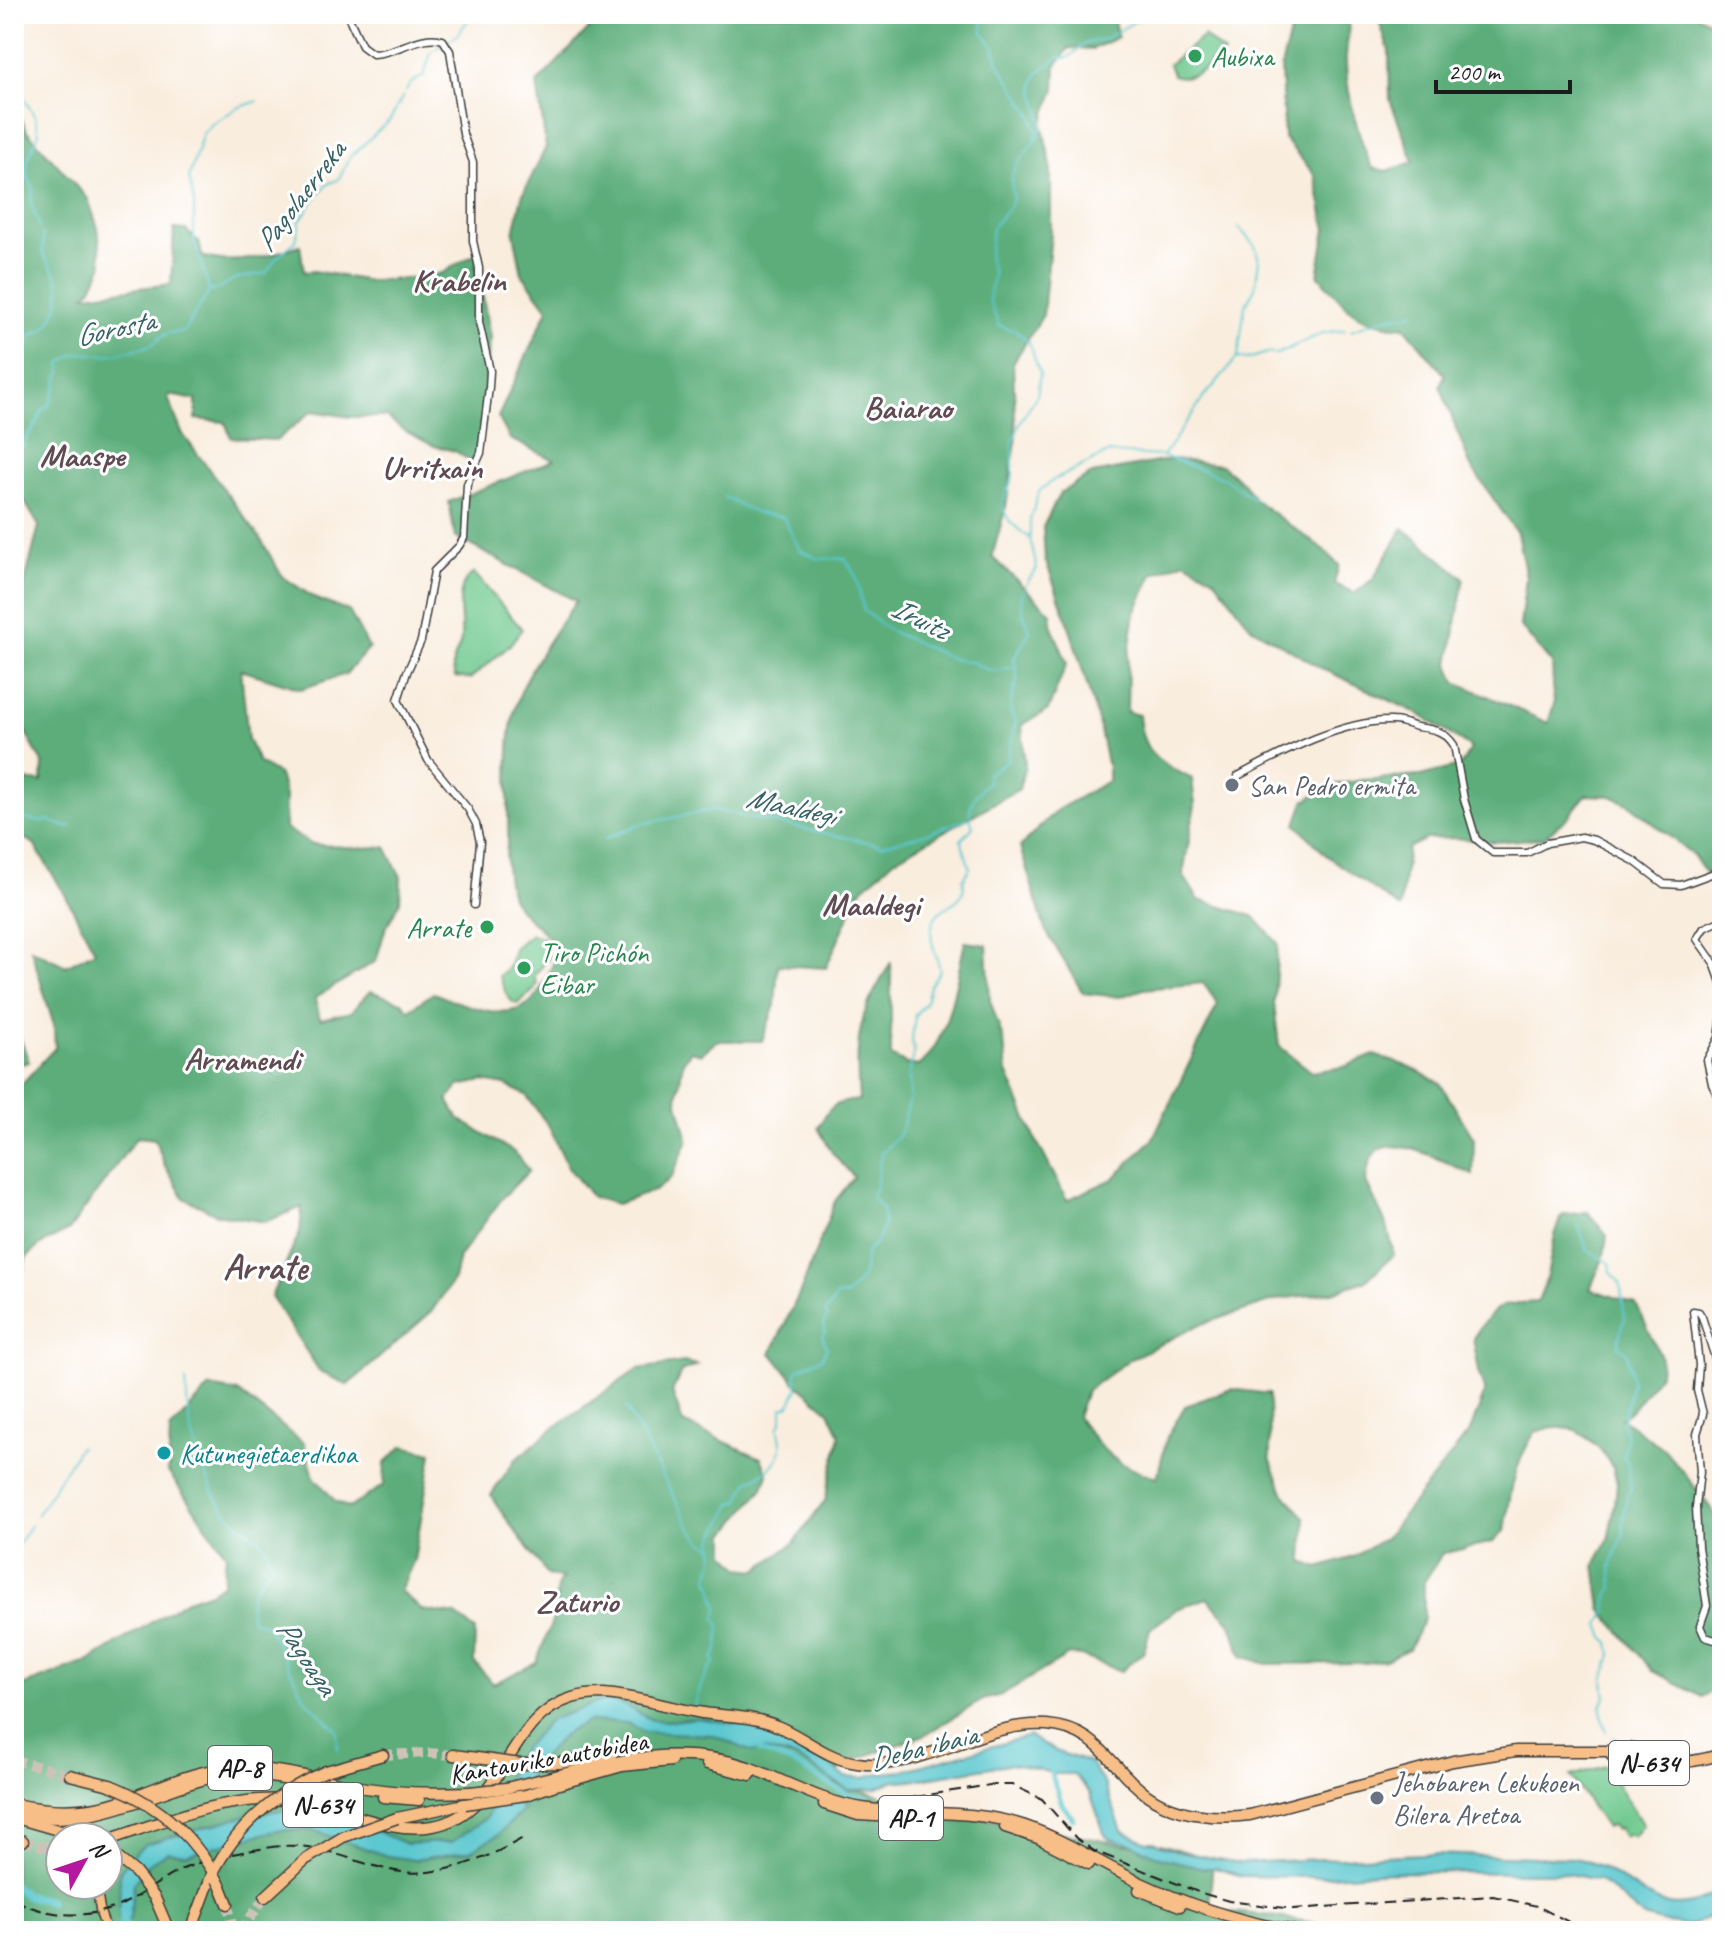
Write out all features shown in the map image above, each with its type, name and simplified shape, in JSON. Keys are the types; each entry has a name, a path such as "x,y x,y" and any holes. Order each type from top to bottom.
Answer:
{"highway":[{"name":"N-634","path":"124,1835 206,1809 254,1800 321,1805 399,1826 437,1826 465,1814 480,1801 525,1732 547,1710 590,1694 762,1721 838,1758 869,1764 896,1762 1031,1724 1063,1727 1094,1741 1148,1795 1177,1810 1221,1817 1250,1815 1287,1806 1424,1767 1516,1751 1575,1750 1643,1762 1682,1764 1722,1754"},
{"name":"AP-1","path":"453,1755 521,1764 559,1763 652,1752 685,1755"},
{"path":"191,1931 211,1877 234,1838 258,1813 289,1791 326,1771 383,1755"},
{"name":"AP-8","path":"468,1798 506,1788 552,1782 631,1758 685,1755"},
{"name":"Kantauriko autobidea","path":"685,1755 728,1761 849,1805 879,1810 961,1813 1022,1825 1184,1901 1226,1915 1295,1931"},
{"name":"Kantauriko autobidea","path":"552,1782 622,1766 662,1761 708,1764 749,1775 858,1815 960,1820 1003,1827 1047,1842 1160,1899 1261,1931"},
{"name":"Kantauriko autobidea","path":"14,1804 55,1810 98,1807 200,1773 235,1768 274,1769 380,1790 468,1798"},
{"path":"70,1775 110,1785 154,1807 194,1843 228,1904"},
{"name":"Kantauriko autobidea","path":"14,1815 77,1818 114,1810 199,1780 246,1775 405,1800 468,1798"},
{"path":"265,1897 305,1860 343,1837 468,1798"},
{"path":"14,1815 44,1825"},
{"name":"N-634","path":"124,1837 128,1834"},
{"path":"124,1863 155,1898 169,1931"}],"main road":[{"path":"99,1901 107,1931"}],"street":[{"path":"347,14 362,46 373,54 429,38 443,40 450,51 463,134 473,162 473,241 481,289 479,322 490,371 486,420 481,453 467,484 464,538 434,571 421,641 398,700 428,760 468,809 476,824 480,842 474,905"},
{"path":"1238,776 1267,760 1347,727 1396,721 1438,730 1450,739 1476,839 1493,853 1527,853 1547,843 1581,837 1594,840 1634,861 1664,884 1681,885 1722,870"},
{"path":"1722,920 1704,928 1697,939 1714,963 1722,985"},
{"path":"1722,1015 1719,1038 1707,1060 1712,1084 1722,1106"},
{"path":"1722,1380 1702,1317 1699,1312 1693,1311 1699,1365 1697,1390 1703,1414 1697,1434 1700,1472 1696,1496 1698,1547 1707,1606 1700,1626 1705,1637 1722,1642"}],"green space":[{"path":"599,14 1112,14 1118,37 1093,49 1069,48 1056,66 1055,89 1042,124 1051,165 1051,234 1043,315 1013,363 1016,441 1006,506 992,557 1051,613 1051,624 1067,663 1048,710 1022,725 1025,766 1019,789 894,860 860,891 826,968 778,965 775,1005 762,1041 717,1041 701,1054 691,1051 683,1062 677,1099 688,1140 672,1177 656,1190 617,1204 592,1197 568,1167 549,1127 526,1095 505,1085 483,1081 459,1086 448,1100 459,1119 514,1152 529,1171 504,1196 459,1257 454,1279 431,1312 348,1385 320,1372 271,1297 300,1232 302,1207 265,1222 216,1214 184,1198 165,1166 155,1139 137,1137 69,1230 40,1245 26,1258 20,1283 14,1288 14,1092 55,1048 54,1026 31,949 66,966 95,951 33,843 14,833 14,779 42,782 43,764 23,728 14,695 17,613 39,526 14,484 14,264 20,261 14,251 14,40 16,107 27,131 88,199 98,228 102,266 92,288 85,295 171,284 174,229 186,230 199,242 202,256 239,260 300,245 304,272 369,281 420,278 442,273 480,251 475,267 478,267 490,338 480,445 472,462 455,451 434,446 403,430 387,417 350,417 312,411 277,440 231,438 225,422 196,419 196,400 169,395 168,398 182,433 260,538 282,576 316,599 349,611 369,648 346,674 301,689 241,670 248,739 258,762 279,775 285,796 285,828 311,844 386,847 401,877 400,902 385,930 376,961 315,998 320,1019 351,1012 370,991 402,1002 409,1010 433,993 473,1007 501,1012 527,1005 537,995 559,951 519,909 510,889 506,863 509,754 511,727 520,693 536,661 576,601 455,537 449,502 554,460 510,439 498,417 548,309 522,274 514,233 522,196 546,147 537,83 590,28"},
{"path":"1295,14 1348,14 1346,64 1354,117 1372,168 1387,171 1414,162 1390,100 1389,51 1377,14 1695,14 1722,28 1722,904 1693,855 1630,805 1611,796 1586,795 1567,818 1543,838 1496,842 1426,839 1408,848 1400,908 1326,855 1296,824 1304,802 1328,786 1420,776 1460,766 1471,748 1419,714 1321,668 1251,627 1214,578 1185,561 1153,574 1135,613 1128,658 1127,712 1139,715 1144,740 1154,756 1192,779 1195,805 1183,875 1199,900 1253,916 1278,943 1274,1003 1279,1046 1312,1072 1344,1067 1374,1055 1410,1067 1440,1083 1474,1139 1473,1175 1421,1152 1392,1146 1380,1149 1372,1157 1366,1182 1387,1226 1394,1255 1365,1281 1332,1292 1280,1299 1199,1325 1130,1359 1086,1391 1077,1417 1111,1456 1157,1478 1167,1437 1185,1406 1231,1389 1269,1394 1270,1458 1283,1492 1305,1518 1303,1562 1319,1568 1353,1557 1385,1538 1470,1431 1485,1392 1473,1338 1498,1308 1537,1302 1546,1281 1555,1236 1563,1215 1588,1212 1607,1236 1604,1256 1590,1289 1636,1304 1661,1357 1660,1374 1631,1411 1621,1418 1665,1450 1711,1507 1722,1529 1722,1684 1702,1697 1653,1671 1601,1609 1595,1565 1608,1540 1617,1483 1613,1468 1600,1449 1577,1430 1553,1427 1535,1432 1522,1456 1511,1492 1505,1531 1493,1542 1442,1554 1424,1582 1424,1619 1409,1649 1386,1660 1365,1663 1266,1664 1242,1656 1230,1622 1207,1598 1177,1609 1150,1629 1144,1652 1121,1671 1081,1656 1069,1655 924,1735 843,1764 832,1783 927,1808 1126,1845 1161,1844 1213,1860 1209,1910 1370,1931 14,1931 14,1689 89,1661 187,1600 210,1592 223,1583 226,1554 168,1472 170,1430 210,1387 238,1392 304,1443 314,1477 335,1501 349,1508 384,1485 385,1463 403,1446 432,1453 414,1560 400,1591 422,1610 456,1615 475,1630 474,1662 493,1684 536,1663 553,1619 558,1584 563,1578 547,1575 491,1495 515,1460 555,1427 638,1369 684,1362 697,1365 681,1372 672,1392 683,1423 761,1458 768,1474 763,1488 726,1534 726,1553 741,1568 757,1570 794,1543 825,1501 840,1435 829,1411 797,1384 771,1353 801,1290 835,1201 854,1177 833,1154 818,1128 833,1106 859,1100 857,1065 860,1030 869,1001 891,962 891,1056 906,1064 919,1066 938,1041 944,1026 965,942 987,945 990,1000 1004,1042 1007,1072 1035,1138 1067,1200 1113,1179 1152,1140 1218,1004 1203,983 1144,989 1120,997 1083,993 1045,929 1020,847 1057,810 1108,781 1098,721 1045,559 1043,527 1060,493 1092,474 1173,459 1221,465 1244,484 1255,500 1323,549 1339,565 1334,584 1355,593 1373,579 1403,528 1464,578 1449,664 1456,682 1548,723 1554,704 1552,664 1520,626 1526,577 1517,533 1470,465 1440,385 1445,375 1405,327 1375,322 1355,313 1318,275 1326,229 1315,175 1284,138 1281,67"},
{"path":"1204,36 1224,53 1194,75 1173,75 1169,64"},
{"path":"474,573 522,629 508,647 470,679 455,677 453,661 461,640 461,594 467,579"},
{"name":"Tiro Pichón Eibar","path":"531,934 543,937 549,958 534,976 537,983 533,991 517,1004 508,996 499,976 507,969 515,947"},
{"path":"14,1020 29,1062 14,1066"},
{"path":"1605,1766 1643,1825 1634,1837 1629,1834 1624,1837 1612,1825 1606,1828 1571,1776"}],"water":[{"path":"601,1701 618,1702 652,1720 696,1718 751,1726 818,1754 845,1777 864,1778 902,1771 1029,1736 1058,1752 1091,1763 1105,1785 1122,1831 1180,1852 1239,1863 1424,1854 1574,1858 1614,1874 1662,1902 1679,1905 1699,1901 1722,1888 1722,1911 1690,1926 1661,1922 1644,1917 1599,1880 1563,1873 1392,1872 1315,1877 1242,1876 1162,1858 1132,1844 1109,1839 1090,1793 1074,1774 1054,1774 1009,1764 894,1781 875,1789 849,1790 796,1758 765,1750 752,1752 712,1735 644,1732 627,1723 589,1721 567,1732 532,1768 519,1807 524,1809 498,1835 470,1851 414,1860 387,1856 312,1830 278,1830 187,1854 168,1852 149,1863 134,1883 130,1920 119,1919 119,1901 124,1901 124,1866 134,1854 146,1844 236,1818 281,1810 322,1814 350,1819 406,1844 452,1842 486,1818 523,1748 550,1720"}],"waterway":[{"name":"Pagolaerreka","path":"406,91 411,83 424,76 431,52 456,36 473,14"},
{"path":"981,14 983,33 995,49 998,63 1032,115 1037,131 1035,140 1011,178 1013,199 992,228 989,257 993,275 989,300 999,326 1016,331 1029,342 1040,374 1037,395 1020,422 1013,443 1013,476 1002,506 1009,521 1029,538"},
{"path":"1034,142 1042,127 1034,86 1039,72 1060,57 1068,58 1086,43 1105,39 1147,14"},
{"path":"14,81 35,117 39,133 27,161 27,175 33,188 31,204 40,227"},
{"name":"Pagolaerreka","path":"209,291 234,279 266,273 278,256 296,241 300,220 320,192 329,183 338,180 351,156 390,120 403,96"},
{"path":"209,290 194,238 194,203 189,177 203,133 237,108 258,101"},
{"path":"1238,356 1245,306 1255,288 1259,260 1255,246 1239,228"},
{"path":"14,353 47,325 56,310 58,283 44,255 43,234"},
{"name":"Gorosta","path":"14,450 24,446 44,408 49,407 61,364 68,358 81,353 107,355 133,350 151,345 166,334 184,331 209,292"},
{"path":"1351,330 1394,315 1414,313"},
{"path":"694,1707 718,1649 718,1607 709,1578 715,1555 713,1540 732,1504 740,1500 749,1481 765,1472 777,1459 781,1448 778,1427 782,1422 782,1408 790,1405 798,1387 795,1377 798,1369 822,1358 827,1347 822,1336 828,1317 825,1313 838,1295 847,1296 863,1276 867,1251 878,1240 884,1224 882,1208 871,1194 876,1188 881,1153 896,1139 902,1128 910,1099 915,1015 926,1002 930,986 940,970 932,941 933,922 962,894 963,880 970,868 961,840 973,827 970,814 972,802 988,782 987,774 1007,761 1016,721 1010,706 1017,675 1014,658 1030,631 1023,612 1022,594 1037,569 1030,539 1030,520 1039,491 1052,481 1108,453 1163,456 1204,397 1237,358 1277,354 1323,333 1345,330"},
{"path":"1163,456 1222,477 1258,501"},
{"name":"Iruitz","path":"724,497 755,513 783,517 800,550 819,559 845,558 856,577 864,611 890,631 953,659 972,662 991,671 1016,667"},
{"path":"14,808 18,813"},
{"name":"Maaldegi","path":"605,839 640,824 713,810 882,845 967,819"},
{"path":"23,819 47,820 71,826"},
{"path":"1578,1224 1587,1250 1610,1263 1611,1272 1620,1283 1625,1319 1619,1347 1627,1353 1632,1381 1623,1421 1627,1438 1624,1456 1631,1490 1627,1495 1624,1533 1611,1566 1613,1589 1600,1624 1609,1642 1611,1655 1604,1680 1606,1698 1601,1706 1607,1731"},
{"name":"Pagoaga","path":"186,1381 190,1424 199,1457 219,1503 231,1518 258,1538 269,1554 272,1566 256,1584 251,1596 252,1620 268,1626 305,1699 337,1730 338,1749"},
{"path":"626,1407 691,1529 713,1547"},
{"path":"36,1516 80,1446"},
{"path":"14,1551 31,1524"},
{"path":"1614,1737 1620,1741"},
{"path":"759,1751 791,1762 848,1795 867,1798"},
{"path":"1051,1773 1062,1804 1073,1819"},
{"path":"14,1886 25,1895 44,1900"},
{"name":"Deba ibaia","path":"123,1911 124,1931"}],"tunnel":[{"path":"383,1755 453,1755"},
{"path":"14,1760 70,1775"},
{"path":"23,1841 44,1847"},
{"path":"241,1931 265,1897"},
{"path":"228,1904 233,1931"}],"railway":[{"path":"878,1803 990,1785 1012,1785 1042,1799 1076,1838 1094,1851 1229,1901 1293,1909 1493,1896 1537,1906 1587,1931"},
{"path":"14,1899 40,1910 84,1914 125,1903 193,1865 245,1851 300,1846 390,1870 424,1872 459,1866 493,1854 523,1838"},
{"path":"1712,1931 1722,1924"}],"place":[{"name":"Aubixa","path":"1195,56"},
{"name":"San Pedro ermita","path":"1232,785"},
{"name":"Arrate","path":"487,927"},
{"name":"Tiro Pichón Eibar","path":"524,968"},
{"name":"Kutunegietaerdikoa","path":"164,1453"},
{"name":"Jehobaren Lekukoen Bilera Aretoa","path":"1377,1798"}],"district":[{"name":"Krabelin","path":"459,280"},
{"name":"Baiarao","path":"908,407"},
{"name":"Maaspe","path":"82,455"},
{"name":"Urritxain","path":"432,467"},
{"name":"Maaldegi","path":"871,904"},
{"name":"Arramendi","path":"242,1059"},
{"name":"Arrate","path":"265,1266"},
{"name":"Zaturio","path":"577,1601"}]}
